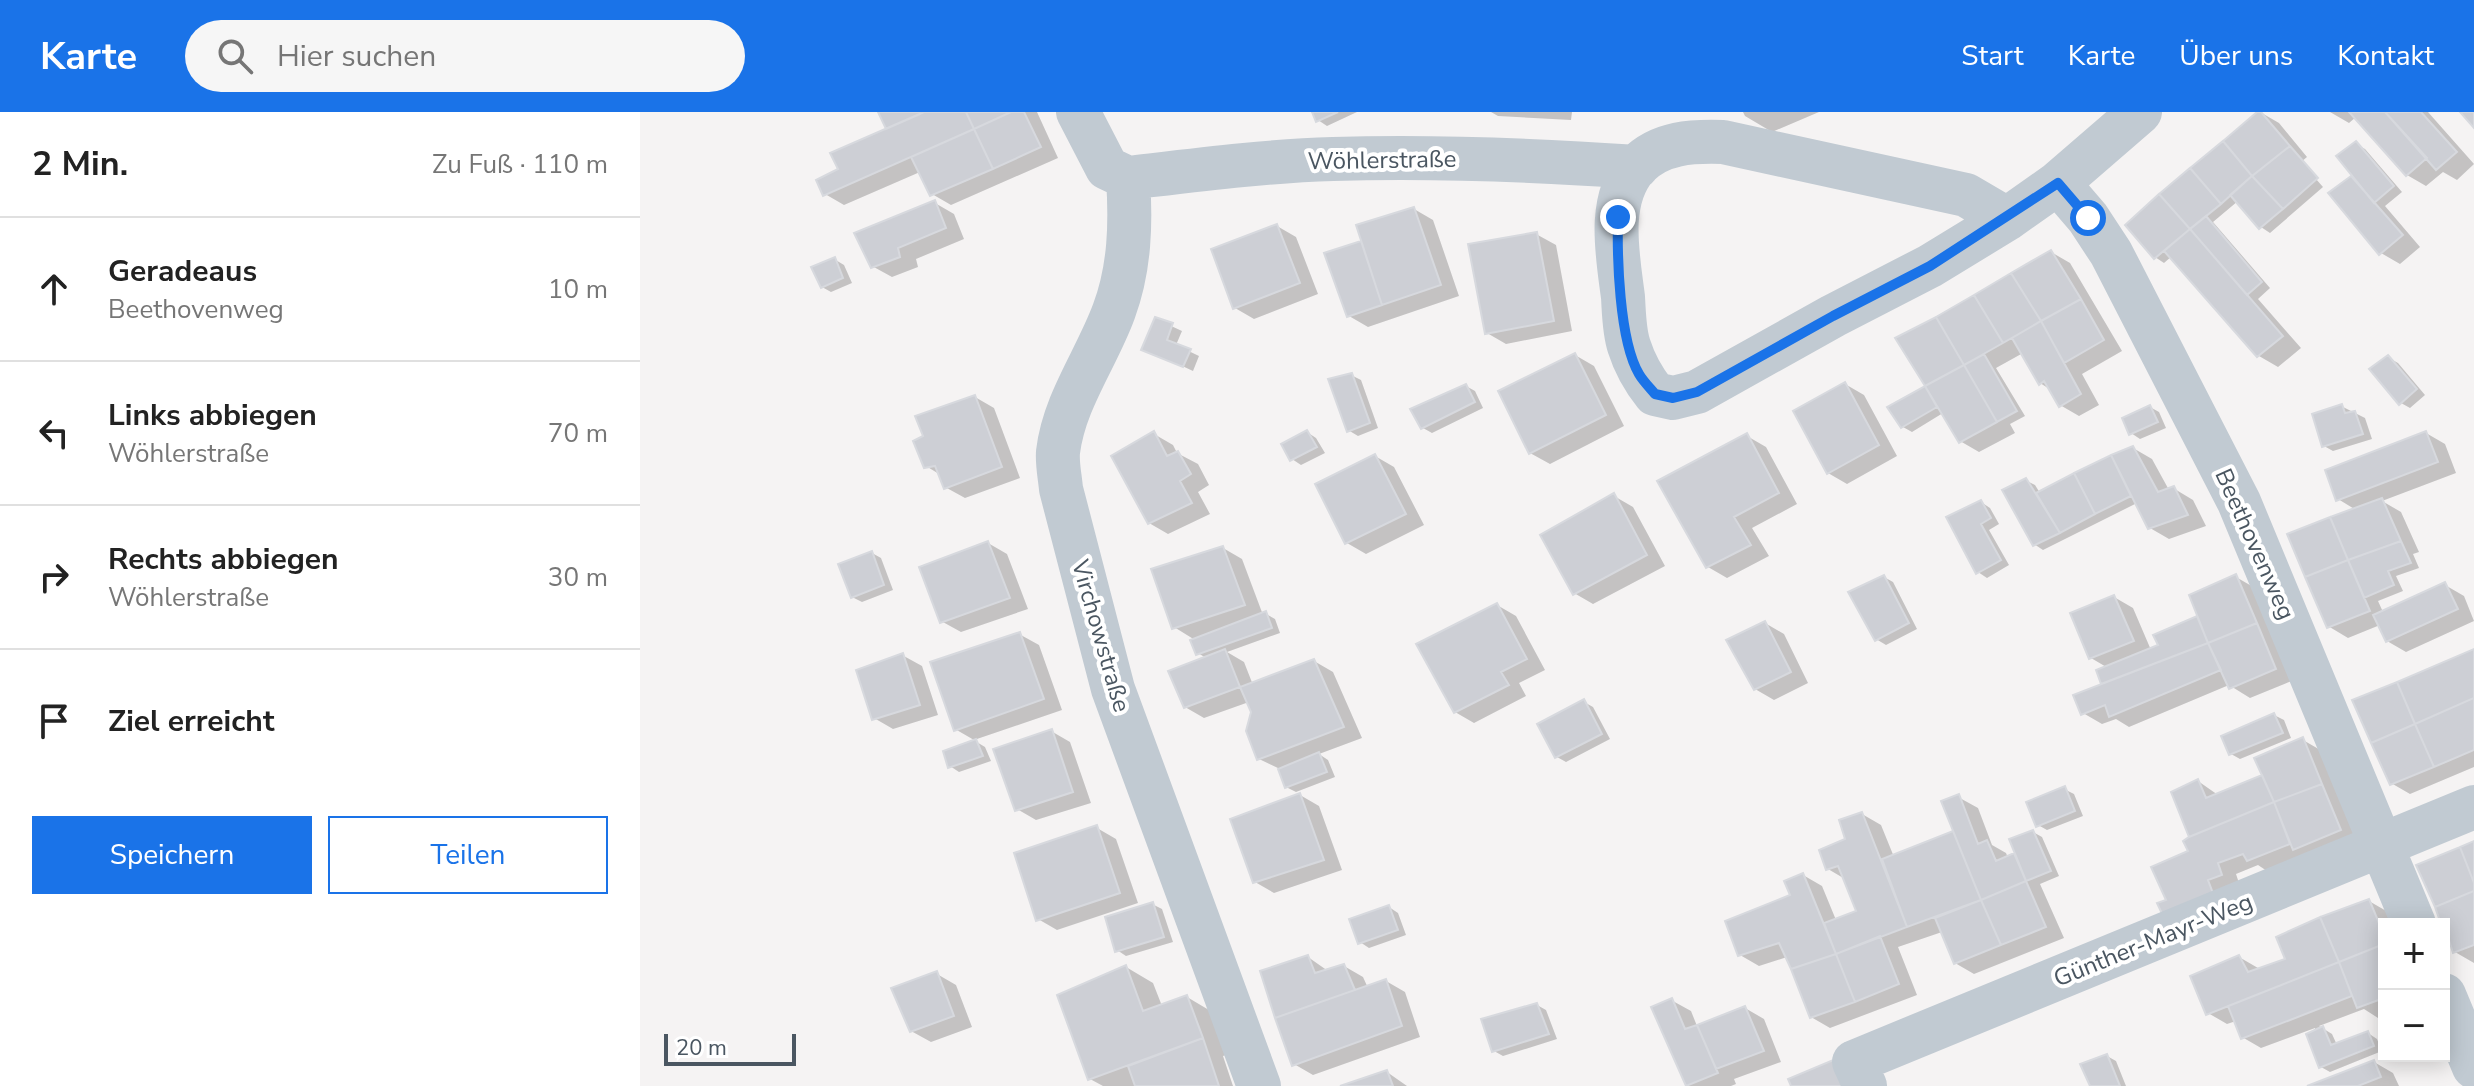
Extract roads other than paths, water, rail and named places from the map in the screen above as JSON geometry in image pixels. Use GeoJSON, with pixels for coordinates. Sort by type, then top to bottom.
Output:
{"type":"FeatureCollection","features":[{"type":"Feature","properties":{"kind":"street"},"geometry":{"type":"LineString","coordinates":[[1078,112],[1107,168],[1128,178]]}},
{"type":"Feature","properties":{"kind":"street"},"geometry":{"type":"LineString","coordinates":[[2007,219],[1966,195],[1723,142],[1689,141],[1661,150],[1637,167],[1623,190],[1618,217],[1617,243],[1627,342],[1638,373],[1655,394],[1673,398],[1697,392],[1930,266],[2007,219],[2058,183],[2140,112]]}},
{"type":"Feature","properties":{"kind":"street","name":"Wöhlerstraße"},"geometry":{"type":"LineString","coordinates":[[1128,178],[1233,166],[1412,157],[1637,167]]}},
{"type":"Feature","properties":{"kind":"street","name":"Virchowstraße"},"geometry":{"type":"LineString","coordinates":[[1128,178],[1131,221],[1126,265],[1115,308],[1064,422],[1058,455],[1061,489],[1113,689],[1259,1086]]}},
{"type":"Feature","properties":{"kind":"street","name":"Beethovenweg"},"geometry":{"type":"LineString","coordinates":[[2058,183],[2088,218],[2111,253],[2220,463],[2245,516],[2412,918]]}},
{"type":"Feature","properties":{"kind":"street","name":"Günther-Mayr-Weg"},"geometry":{"type":"LineString","coordinates":[[1865,1086],[1854,1062],[2474,807]]}},
{"type":"Feature","properties":{"kind":"street"},"geometry":{"type":"LineString","coordinates":[[2450,1009],[2474,1067]]}}]}
